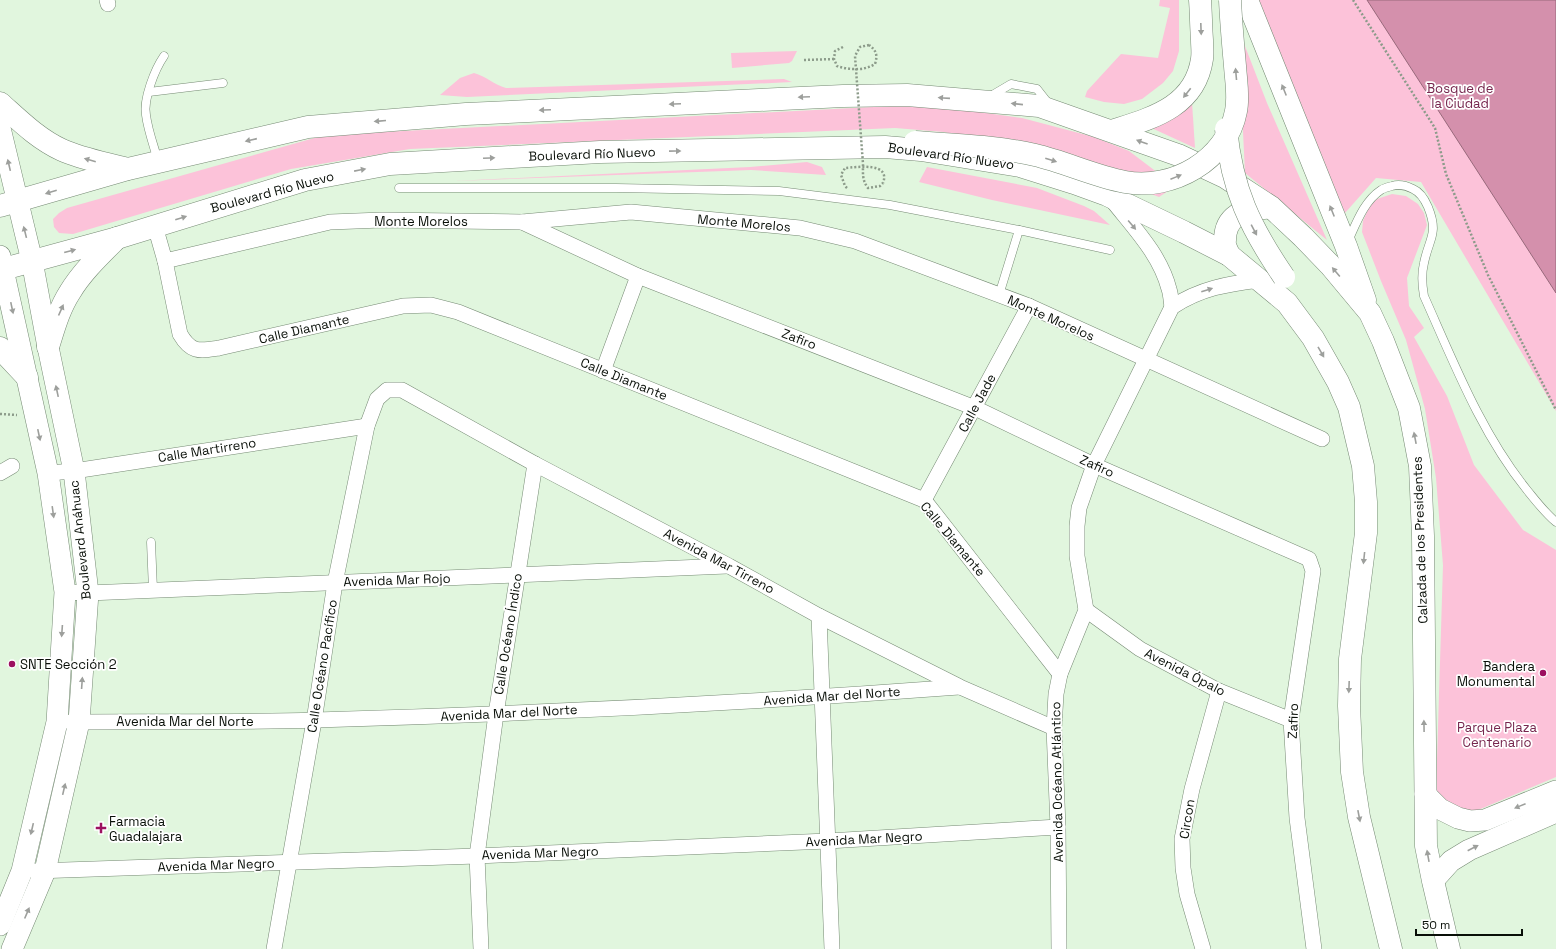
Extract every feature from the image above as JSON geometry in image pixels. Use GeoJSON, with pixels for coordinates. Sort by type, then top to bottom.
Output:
{"type":"FeatureCollection","features":[{"type":"Feature","properties":{"kind":"highway"},"geometry":{"type":"LineString","coordinates":[[9,204],[128,169],[308,127],[466,114],[843,96],[907,95],[1039,106],[1112,131],[1150,119],[1169,110],[1184,97],[1196,79],[1203,58],[1200,0]]}},
{"type":"Feature","properties":{"kind":"highway"},"geometry":{"type":"LineString","coordinates":[[1215,0],[1228,149],[1237,188],[1248,217],[1264,248],[1336,346],[1358,390],[1368,426],[1377,483],[1377,508],[1375,517],[1366,533]]}},
{"type":"Feature","properties":{"kind":"highway"},"geometry":{"type":"LineString","coordinates":[[885,147],[915,142],[1002,149],[1035,155],[1125,182],[1148,183],[1170,180],[1192,171],[1208,159],[1222,143],[1231,128],[1236,111],[1237,94],[1230,0]]}},
{"type":"Feature","properties":{"kind":"highway"},"geometry":{"type":"LineString","coordinates":[[1247,0],[1346,246],[1370,313]]}},
{"type":"Feature","properties":{"kind":"highway"},"geometry":{"type":"LineString","coordinates":[[0,103],[40,137],[62,150],[89,160],[128,169]]}},
{"type":"Feature","properties":{"kind":"highway","name":"Calzada de los Presidentes"},"geometry":{"type":"LineString","coordinates":[[1112,131],[1178,155],[1225,177],[1271,208],[1303,237],[1330,265],[1370,313],[1383,341],[1409,408],[1420,466],[1423,542],[1426,846],[1449,949]]}},
{"type":"Feature","properties":{"kind":"highway","name":"Boulevard Río Nuevo"},"geometry":{"type":"LineString","coordinates":[[1,265],[32,261],[117,238],[305,180],[390,164],[600,152],[885,147],[921,150],[1020,166],[1107,195],[1229,255]]}},
{"type":"Feature","properties":{"kind":"highway"},"geometry":{"type":"LineString","coordinates":[[1271,208],[1250,208],[1238,214],[1227,225],[1224,241],[1229,255],[1287,303],[1313,338],[1338,382],[1349,407],[1363,466],[1366,502],[1366,533],[1350,659],[1349,706],[1352,772],[1359,817],[1391,949]]}},
{"type":"Feature","properties":{"kind":"highway"},"geometry":{"type":"LineString","coordinates":[[48,347],[56,321],[69,292],[92,263],[117,238]]}},
{"type":"Feature","properties":{"kind":"highway"},"geometry":{"type":"LineString","coordinates":[[0,348],[27,377]]}},
{"type":"Feature","properties":{"kind":"main road","name":"Boulevard Anáhuac"},"geometry":{"type":"LineString","coordinates":[[0,128],[9,204],[32,261],[74,471],[88,593],[79,722],[45,871],[12,949]]}},
{"type":"Feature","properties":{"kind":"main road","name":"Boulevard Anáhuac"},"geometry":{"type":"LineString","coordinates":[[0,925],[22,871],[57,722],[65,592],[48,473],[1,265]]}},
{"type":"Feature","properties":{"kind":"main road"},"geometry":{"type":"LineString","coordinates":[[1425,794],[1440,809],[1458,818],[1470,821],[1485,820],[1556,791]]}},
{"type":"Feature","properties":{"kind":"main road"},"geometry":{"type":"LineString","coordinates":[[1433,881],[1451,861],[1469,850],[1556,812]]}},
{"type":"Feature","properties":{"kind":"street"},"geometry":{"type":"LineString","coordinates":[[1107,195],[1145,240],[1163,271],[1169,289],[1172,307]]}},
{"type":"Feature","properties":{"kind":"street","name":"Monte Morelos"},"geometry":{"type":"LineString","coordinates":[[165,261],[330,222],[382,220],[522,222],[631,212],[800,228],[855,241],[1029,306],[1145,360],[1322,439]]}},
{"type":"Feature","properties":{"kind":"street","name":"Zafiro"},"geometry":{"type":"LineString","coordinates":[[522,222],[638,276],[975,408],[1094,465],[1309,559],[1313,570],[1291,720],[1297,818],[1314,949]]}},
{"type":"Feature","properties":{"kind":"street"},"geometry":{"type":"LineString","coordinates":[[155,226],[165,261]]}},
{"type":"Feature","properties":{"kind":"street","name":"Calle Diamante"},"geometry":{"type":"LineString","coordinates":[[165,261],[180,334],[186,344],[194,349],[204,350],[219,348],[403,306],[430,306],[458,312],[924,500],[1060,674]]}},
{"type":"Feature","properties":{"kind":"street"},"geometry":{"type":"LineString","coordinates":[[603,371],[638,276]]}},
{"type":"Feature","properties":{"kind":"street"},"geometry":{"type":"LineString","coordinates":[[1086,610],[1077,556],[1077,526],[1079,508],[1094,465],[1172,307],[1182,300],[1223,285],[1260,280]]}},
{"type":"Feature","properties":{"kind":"street","name":"Calle Jade"},"geometry":{"type":"LineString","coordinates":[[924,500],[1029,306]]}},
{"type":"Feature","properties":{"kind":"street","name":"Calle Océano Pacífico"},"geometry":{"type":"LineString","coordinates":[[274,949],[314,720],[335,583],[367,426],[377,399],[387,390]]}},
{"type":"Feature","properties":{"kind":"street","name":"Avenida Mar Tirreno"},"geometry":{"type":"LineString","coordinates":[[387,390],[402,390],[535,464],[729,566],[819,616],[960,687],[1054,728]]}},
{"type":"Feature","properties":{"kind":"street","name":"Calle Martirreno"},"geometry":{"type":"LineString","coordinates":[[48,473],[74,471],[367,426]]}},
{"type":"Feature","properties":{"kind":"street","name":"Calle Océano Índico"},"geometry":{"type":"LineString","coordinates":[[481,949],[477,856],[496,714],[535,464]]}},
{"type":"Feature","properties":{"kind":"street","name":"Avenida Mar Rojo"},"geometry":{"type":"LineString","coordinates":[[65,592],[88,593],[729,566]]}},
{"type":"Feature","properties":{"kind":"street","name":"Avenida Océano Atlántico"},"geometry":{"type":"LineString","coordinates":[[1060,949],[1058,826],[1054,728],[1056,694],[1060,674],[1086,610]]}},
{"type":"Feature","properties":{"kind":"street","name":"Avenida Ópalo"},"geometry":{"type":"LineString","coordinates":[[1086,610],[1140,649],[1219,691],[1291,720]]}},
{"type":"Feature","properties":{"kind":"street"},"geometry":{"type":"LineString","coordinates":[[819,616],[832,949]]}},
{"type":"Feature","properties":{"kind":"street","name":"Avenida Mar del Norte"},"geometry":{"type":"LineString","coordinates":[[57,722],[314,720],[496,714],[822,698],[960,687]]}},
{"type":"Feature","properties":{"kind":"street","name":"Circon"},"geometry":{"type":"LineString","coordinates":[[1203,949],[1187,894],[1182,868],[1182,839],[1192,789],[1219,691]]}},
{"type":"Feature","properties":{"kind":"street","name":"Avenida Mar Negro"},"geometry":{"type":"LineString","coordinates":[[22,871],[477,856],[828,841],[1058,826]]}},
{"type":"Feature","properties":{"kind":"lane"},"geometry":{"type":"LineString","coordinates":[[158,162],[145,114],[148,92],[158,66],[164,56]]}},
{"type":"Feature","properties":{"kind":"lane"},"geometry":{"type":"LineString","coordinates":[[148,92],[223,83]]}},
{"type":"Feature","properties":{"kind":"lane"},"geometry":{"type":"LineString","coordinates":[[1346,246],[1359,218],[1371,198],[1381,190],[1395,185],[1406,186],[1418,191],[1426,202],[1434,220],[1434,230],[1424,263],[1421,284],[1424,296],[1456,371],[1510,469],[1538,504],[1556,522]]}},
{"type":"Feature","properties":{"kind":"lane"},"geometry":{"type":"LineString","coordinates":[[399,188],[616,188],[779,191],[890,205],[1019,230],[1110,250]]}},
{"type":"Feature","properties":{"kind":"lane"},"geometry":{"type":"LineString","coordinates":[[998,295],[1019,230]]}},
{"type":"Feature","properties":{"kind":"lane"},"geometry":{"type":"LineString","coordinates":[[152,542],[154,590]]}},
{"type":"Feature","properties":{"kind":"path"},"geometry":{"type":"LineString","coordinates":[[1353,0],[1435,128],[1446,174],[1488,275],[1556,410]]}},
{"type":"Feature","properties":{"kind":"path"},"geometry":{"type":"LineString","coordinates":[[843,47],[835,51],[834,59],[837,66],[847,69],[869,67],[875,64],[877,53],[869,44],[860,47],[855,56],[863,164],[863,177],[868,188],[880,186],[885,178],[883,172],[878,168],[845,168],[841,175],[845,186],[863,202]]}},
{"type":"Feature","properties":{"kind":"path"},"geometry":{"type":"LineString","coordinates":[[804,60],[834,59]]}},
{"type":"Feature","properties":{"kind":"green space"},"geometry":{"type":"Polygon","coordinates":[[[1160,0],[1179,0],[1179,51],[1173,71],[1163,83],[1142,99],[1124,104],[1104,102],[1085,97],[1087,91],[1121,54],[1158,58],[1170,8],[1159,6],[1160,0]]]}},
{"type":"Feature","properties":{"kind":"green space","name":"Bosque de la Ciudad"},"geometry":{"type":"Polygon","coordinates":[[[1255,0],[1556,0],[1556,411],[1421,182],[1376,178],[1345,213],[1255,0]]]}},
{"type":"Feature","properties":{"kind":"green space"},"geometry":{"type":"Polygon","coordinates":[[[1238,28],[1267,103],[1327,240],[1245,173],[1238,28]]]}},
{"type":"Feature","properties":{"kind":"green space"},"geometry":{"type":"Polygon","coordinates":[[[797,51],[792,61],[789,63],[732,68],[731,53],[797,51]]]}},
{"type":"Feature","properties":{"kind":"green space"},"geometry":{"type":"Polygon","coordinates":[[[474,73],[506,88],[784,79],[792,82],[467,97],[440,95],[460,78],[474,73]]]}},
{"type":"Feature","properties":{"kind":"green space"},"geometry":{"type":"Polygon","coordinates":[[[1191,87],[1195,148],[1145,125],[1191,87]]]}},
{"type":"Feature","properties":{"kind":"green space"},"geometry":{"type":"Polygon","coordinates":[[[911,105],[1022,118],[1094,137],[1129,151],[1166,179],[1168,191],[1159,197],[1050,155],[944,132],[895,128],[410,149],[291,169],[73,234],[59,233],[54,227],[53,219],[67,208],[325,135],[911,105]]]}},
{"type":"Feature","properties":{"kind":"green space"},"geometry":{"type":"Polygon","coordinates":[[[807,162],[822,167],[826,175],[751,170],[454,181],[750,167],[807,162]]]}},
{"type":"Feature","properties":{"kind":"green space"},"geometry":{"type":"Polygon","coordinates":[[[927,167],[1037,188],[1094,211],[1110,225],[992,200],[919,182],[927,167]]]}},
{"type":"Feature","properties":{"kind":"green space","name":"Parque Plaza Centenario"},"geometry":{"type":"Polygon","coordinates":[[[1392,194],[1406,196],[1418,204],[1424,213],[1427,225],[1407,278],[1409,306],[1424,328],[1414,337],[1447,396],[1474,465],[1523,530],[1556,550],[1556,777],[1471,813],[1447,806],[1436,792],[1443,565],[1436,478],[1425,409],[1406,340],[1362,232],[1363,221],[1369,207],[1377,199],[1392,194]]]}},
{"type":"Feature","properties":{"kind":"shaded area"},"geometry":{"type":"Polygon","coordinates":[[[1367,0],[1556,0],[1556,293],[1367,0]]]}},
{"type":"Feature","properties":{"kind":"place","name":"SNTE Sección 2"},"geometry":{"type":"Point","coordinates":[12,664]}},
{"type":"Feature","properties":{"kind":"place","name":"Bandera Monumental"},"geometry":{"type":"Point","coordinates":[1543,673]}},
{"type":"Feature","properties":{"kind":"place","name":"Farmacia Guadalajara"},"geometry":{"type":"Point","coordinates":[101,828]}}]}
